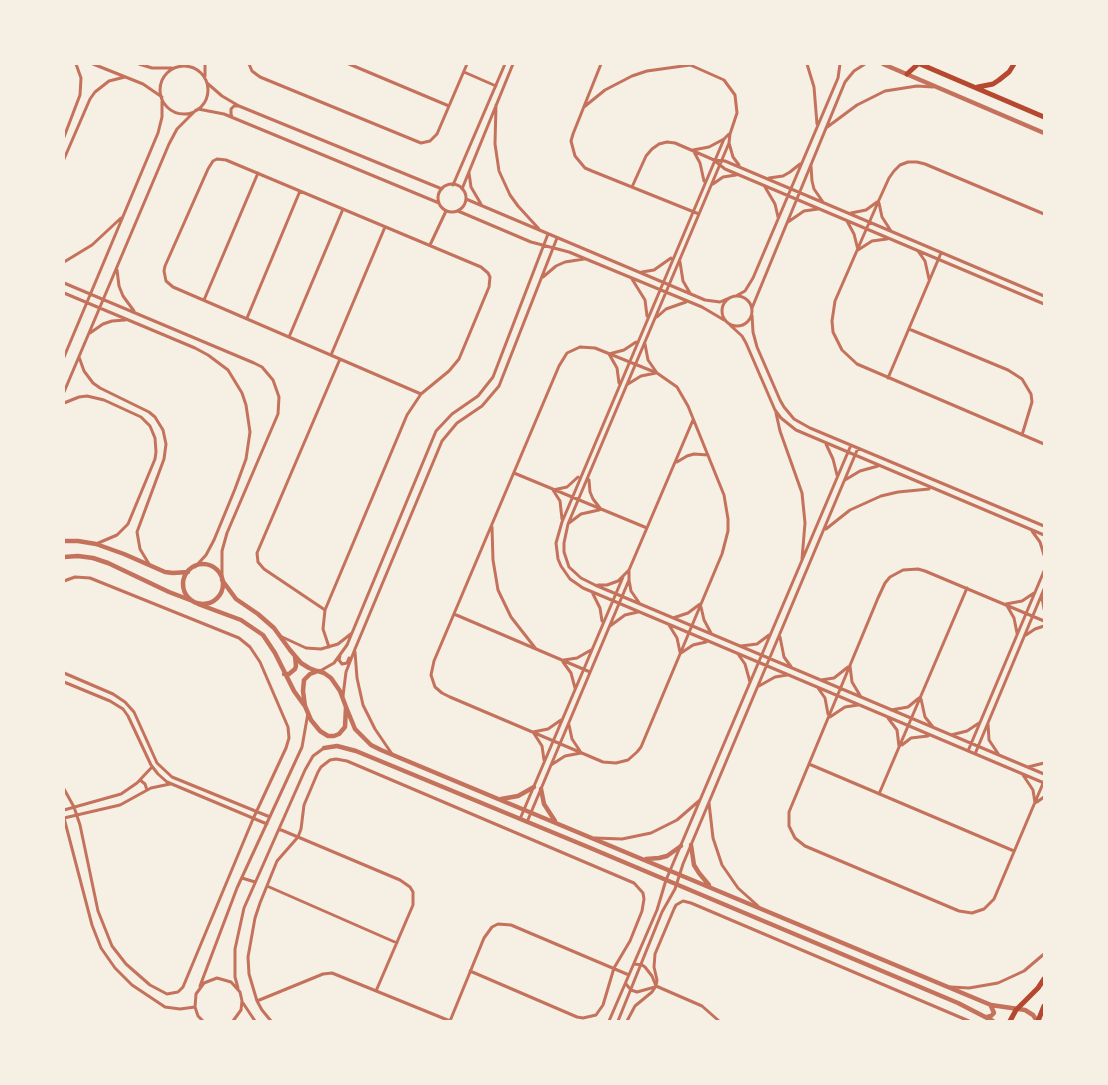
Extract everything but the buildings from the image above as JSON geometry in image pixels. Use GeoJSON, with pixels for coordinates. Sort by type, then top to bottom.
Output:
{"type":"FeatureCollection","features":[{"type":"Feature","properties":{"kind":"main road"},"geometry":{"type":"LineString","coordinates":[[907,74],[919,64],[1044,117]]}},
{"type":"Feature","properties":{"kind":"main road"},"geometry":{"type":"LineString","coordinates":[[978,88],[993,84],[1009,72],[1014,64]]}},
{"type":"Feature","properties":{"kind":"main road"},"geometry":{"type":"LineString","coordinates":[[1010,1021],[1016,1010],[1038,988],[1044,979]]}},
{"type":"Feature","properties":{"kind":"main road"},"geometry":{"type":"LineString","coordinates":[[1037,1021],[1044,1006]]}},
{"type":"Feature","properties":{"kind":"street"},"geometry":{"type":"LineString","coordinates":[[64,137],[80,95],[81,78],[76,64]]}},
{"type":"Feature","properties":{"kind":"street"},"geometry":{"type":"LineString","coordinates":[[94,64],[143,84],[162,98],[168,107],[176,112],[186,114],[197,110],[215,112],[233,118],[439,203],[446,211],[452,212],[458,211],[464,206],[466,199],[462,189],[513,64]]}},
{"type":"Feature","properties":{"kind":"street"},"geometry":{"type":"LineString","coordinates":[[139,64],[160,69],[181,66],[196,69],[222,96],[239,106],[442,189]]}},
{"type":"Feature","properties":{"kind":"street"},"geometry":{"type":"LineString","coordinates":[[64,392],[173,136],[183,122],[197,110],[207,97],[205,64]]}},
{"type":"Feature","properties":{"kind":"street"},"geometry":{"type":"LineString","coordinates":[[249,64],[252,71],[260,77],[421,143],[426,143],[434,138],[467,64]]}},
{"type":"Feature","properties":{"kind":"street"},"geometry":{"type":"LineString","coordinates":[[349,64],[449,106]]}},
{"type":"Feature","properties":{"kind":"street"},"geometry":{"type":"LineString","coordinates":[[601,64],[582,108],[572,141],[575,156],[592,171],[699,214]]}},
{"type":"Feature","properties":{"kind":"street"},"geometry":{"type":"LineString","coordinates":[[582,108],[605,90],[632,76],[689,64],[724,80],[735,95],[737,112],[729,143],[568,524],[564,543],[566,559],[574,573],[595,586],[1044,774]]}},
{"type":"Feature","properties":{"kind":"street"},"geometry":{"type":"LineString","coordinates":[[807,64],[814,86],[817,127]]}},
{"type":"Feature","properties":{"kind":"street"},"geometry":{"type":"LineString","coordinates":[[466,199],[690,294],[715,302],[736,296],[745,291],[751,282],[838,78],[840,64]]}},
{"type":"Feature","properties":{"kind":"street"},"geometry":{"type":"LineString","coordinates":[[865,64],[854,71],[845,82],[752,308],[753,332],[757,347],[780,400],[788,414],[800,424],[1044,525]]}},
{"type":"Feature","properties":{"kind":"street"},"geometry":{"type":"LineString","coordinates":[[883,64],[1044,133]]}},
{"type":"Feature","properties":{"kind":"street"},"geometry":{"type":"LineString","coordinates":[[453,185],[504,65],[511,70]]}},
{"type":"Feature","properties":{"kind":"street"},"geometry":{"type":"LineString","coordinates":[[64,357],[158,133],[162,117],[160,88],[163,79],[169,72],[181,66]]}},
{"type":"Feature","properties":{"kind":"street"},"geometry":{"type":"LineString","coordinates":[[464,72],[496,86]]}},
{"type":"Feature","properties":{"kind":"street"},"geometry":{"type":"LineString","coordinates":[[64,159],[90,99],[101,86],[117,78],[125,77]]}},
{"type":"Feature","properties":{"kind":"street"},"geometry":{"type":"LineString","coordinates":[[838,78],[842,78],[845,82]]}},
{"type":"Feature","properties":{"kind":"street"},"geometry":{"type":"LineString","coordinates":[[826,128],[857,105],[885,91],[917,86],[939,88]]}},
{"type":"Feature","properties":{"kind":"street"},"geometry":{"type":"LineString","coordinates":[[496,105],[495,144],[499,171],[510,195],[541,231]]}},
{"type":"Feature","properties":{"kind":"street"},"geometry":{"type":"LineString","coordinates":[[233,118],[231,109],[234,106],[239,106]]}},
{"type":"Feature","properties":{"kind":"street"},"geometry":{"type":"LineString","coordinates":[[693,150],[709,147],[730,134]]}},
{"type":"Feature","properties":{"kind":"street"},"geometry":{"type":"LineString","coordinates":[[724,139],[619,383],[562,522],[556,543],[556,551],[561,566],[570,579],[612,601],[619,603],[638,612],[817,687],[838,696],[858,705],[908,726],[1044,782],[994,899],[978,912],[965,913],[805,846],[794,838],[789,826],[789,812],[838,696],[850,664],[885,583],[896,573],[903,570],[918,569],[933,573],[1044,621]]}},
{"type":"Feature","properties":{"kind":"street"},"geometry":{"type":"LineString","coordinates":[[632,187],[646,156],[652,149],[659,144],[675,143],[714,160],[719,166],[738,175],[1044,304]]}},
{"type":"Feature","properties":{"kind":"street"},"geometry":{"type":"LineString","coordinates":[[729,143],[733,157],[741,168]]}},
{"type":"Feature","properties":{"kind":"street"},"geometry":{"type":"LineString","coordinates":[[693,150],[703,170],[704,184]]}},
{"type":"Feature","properties":{"kind":"street"},"geometry":{"type":"LineString","coordinates":[[329,647],[323,629],[325,610],[407,415],[422,394],[449,371],[459,359],[491,282],[485,269],[258,173],[222,159],[213,161],[165,266],[164,276],[169,284],[422,394]]}},
{"type":"Feature","properties":{"kind":"street"},"geometry":{"type":"LineString","coordinates":[[714,160],[722,160],[766,178],[1044,296]]}},
{"type":"Feature","properties":{"kind":"street"},"geometry":{"type":"LineString","coordinates":[[766,178],[782,176],[790,172],[802,161]]}},
{"type":"Feature","properties":{"kind":"street"},"geometry":{"type":"LineString","coordinates":[[1044,214],[925,164],[908,162],[900,166],[894,171],[879,200],[835,301],[832,322],[833,332],[842,350],[849,358],[867,369],[1044,444]]}},
{"type":"Feature","properties":{"kind":"street"},"geometry":{"type":"LineString","coordinates":[[811,164],[810,173],[814,189],[823,202]]}},
{"type":"Feature","properties":{"kind":"street"},"geometry":{"type":"LineString","coordinates":[[469,170],[474,195],[485,208]]}},
{"type":"Feature","properties":{"kind":"street"},"geometry":{"type":"LineString","coordinates":[[204,300],[258,173]]}},
{"type":"Feature","properties":{"kind":"street"},"geometry":{"type":"LineString","coordinates":[[710,186],[723,178],[738,175]]}},
{"type":"Feature","properties":{"kind":"street"},"geometry":{"type":"LineString","coordinates":[[439,203],[442,189],[446,186],[453,185],[462,189]]}},
{"type":"Feature","properties":{"kind":"street"},"geometry":{"type":"LineString","coordinates":[[762,185],[772,197],[778,220]]}},
{"type":"Feature","properties":{"kind":"street"},"geometry":{"type":"LineString","coordinates":[[247,318],[300,191]]}},
{"type":"Feature","properties":{"kind":"street"},"geometry":{"type":"LineString","coordinates":[[849,213],[866,210],[879,200]]}},
{"type":"Feature","properties":{"kind":"street"},"geometry":{"type":"LineString","coordinates":[[879,200],[882,218],[892,232]]}},
{"type":"Feature","properties":{"kind":"street"},"geometry":{"type":"LineString","coordinates":[[289,336],[343,209]]}},
{"type":"Feature","properties":{"kind":"street"},"geometry":{"type":"LineString","coordinates":[[786,224],[791,218],[804,211],[819,209]]}},
{"type":"Feature","properties":{"kind":"street"},"geometry":{"type":"LineString","coordinates":[[430,246],[446,211]]}},
{"type":"Feature","properties":{"kind":"street"},"geometry":{"type":"LineString","coordinates":[[458,211],[525,240],[543,246],[554,247],[586,259],[708,310],[724,320],[742,336],[775,410],[778,424],[799,483],[804,503],[805,523],[802,563]]}},
{"type":"Feature","properties":{"kind":"street"},"geometry":{"type":"LineString","coordinates":[[64,262],[92,245],[124,216]]}},
{"type":"Feature","properties":{"kind":"street"},"geometry":{"type":"LineString","coordinates":[[846,220],[854,234],[858,250]]}},
{"type":"Feature","properties":{"kind":"street"},"geometry":{"type":"LineString","coordinates":[[331,355],[385,227]]}},
{"type":"Feature","properties":{"kind":"street"},"geometry":{"type":"LineString","coordinates":[[334,736],[320,732],[308,713],[303,692],[304,680],[310,674],[326,668],[340,656],[352,633],[436,430],[452,414],[478,396],[492,377],[548,234]]}},
{"type":"Feature","properties":{"kind":"street"},"geometry":{"type":"LineString","coordinates":[[557,238],[499,386],[488,400],[449,431],[440,447],[346,672],[343,691],[349,719],[362,738],[371,745],[393,756],[642,858],[946,987],[991,1005],[1029,1012],[1037,1021]]}},
{"type":"Feature","properties":{"kind":"street"},"geometry":{"type":"LineString","coordinates":[[858,250],[872,241],[889,239]]}},
{"type":"Feature","properties":{"kind":"street"},"geometry":{"type":"LineString","coordinates":[[918,250],[925,261],[929,281]]}},
{"type":"Feature","properties":{"kind":"street"},"geometry":{"type":"LineString","coordinates":[[888,378],[941,252]]}},
{"type":"Feature","properties":{"kind":"street"},"geometry":{"type":"LineString","coordinates":[[638,272],[654,270],[674,256]]}},
{"type":"Feature","properties":{"kind":"street"},"geometry":{"type":"LineString","coordinates":[[680,258],[683,281],[690,294]]}},
{"type":"Feature","properties":{"kind":"street"},"geometry":{"type":"LineString","coordinates":[[541,279],[556,266],[565,262],[586,259]]}},
{"type":"Feature","properties":{"kind":"street"},"geometry":{"type":"LineString","coordinates":[[117,267],[121,291],[135,312]]}},
{"type":"Feature","properties":{"kind":"street"},"geometry":{"type":"LineString","coordinates":[[632,278],[645,300],[648,317]]}},
{"type":"Feature","properties":{"kind":"street"},"geometry":{"type":"LineString","coordinates":[[64,283],[254,363],[268,373],[277,388],[278,414],[224,542],[221,560],[222,589],[218,597],[207,604],[198,604]]}},
{"type":"Feature","properties":{"kind":"street"},"geometry":{"type":"LineString","coordinates":[[64,293],[195,348],[218,361],[236,381],[246,406],[250,432],[249,446],[242,473],[210,548],[195,567],[188,572],[173,573],[96,544],[64,540]]}},
{"type":"Feature","properties":{"kind":"street"},"geometry":{"type":"LineString","coordinates":[[736,296],[748,300],[752,308]]}},
{"type":"Feature","properties":{"kind":"street"},"geometry":{"type":"LineString","coordinates":[[724,320],[722,310],[729,298]]}},
{"type":"Feature","properties":{"kind":"street"},"geometry":{"type":"LineString","coordinates":[[654,320],[666,309],[687,301]]}},
{"type":"Feature","properties":{"kind":"street"},"geometry":{"type":"LineString","coordinates":[[730,325],[735,327],[744,325],[752,315]]}},
{"type":"Feature","properties":{"kind":"street"},"geometry":{"type":"LineString","coordinates":[[88,335],[103,324],[112,321],[130,321]]}},
{"type":"Feature","properties":{"kind":"street"},"geometry":{"type":"LineString","coordinates":[[909,328],[1008,370],[1022,379],[1031,394],[1032,402],[1022,435]]}},
{"type":"Feature","properties":{"kind":"street"},"geometry":{"type":"LineString","coordinates":[[609,354],[624,350],[638,341]]}},
{"type":"Feature","properties":{"kind":"street"},"geometry":{"type":"LineString","coordinates":[[644,344],[648,360],[657,373]]}},
{"type":"Feature","properties":{"kind":"street"},"geometry":{"type":"LineString","coordinates":[[580,347],[595,348],[609,354],[657,373],[677,387],[684,399],[724,495],[728,519],[728,531],[722,554],[637,752],[628,760],[616,763],[603,762],[442,693],[432,679],[431,670],[562,359],[580,347]]}},
{"type":"Feature","properties":{"kind":"street"},"geometry":{"type":"LineString","coordinates":[[609,354],[617,368],[619,383]]}},
{"type":"Feature","properties":{"kind":"street"},"geometry":{"type":"LineString","coordinates":[[79,356],[84,371],[94,383],[100,388],[149,412],[155,417],[162,430],[166,444],[164,459],[138,532],[140,549],[151,566]]}},
{"type":"Feature","properties":{"kind":"street"},"geometry":{"type":"LineString","coordinates":[[325,610],[264,569],[258,562],[257,553],[340,359]]}},
{"type":"Feature","properties":{"kind":"street"},"geometry":{"type":"LineString","coordinates":[[627,385],[641,376],[657,373]]}},
{"type":"Feature","properties":{"kind":"street"},"geometry":{"type":"LineString","coordinates":[[64,403],[71,399],[87,396],[104,400],[141,417],[150,426],[155,438],[155,459],[128,524],[117,535],[96,544]]}},
{"type":"Feature","properties":{"kind":"street"},"geometry":{"type":"LineString","coordinates":[[775,410],[796,430],[1044,536]]}},
{"type":"Feature","properties":{"kind":"street"},"geometry":{"type":"LineString","coordinates":[[520,819],[615,594],[623,577],[629,570],[693,420]]}},
{"type":"Feature","properties":{"kind":"street"},"geometry":{"type":"LineString","coordinates":[[825,443],[838,477]]}},
{"type":"Feature","properties":{"kind":"street"},"geometry":{"type":"LineString","coordinates":[[609,1021],[657,910],[666,880],[851,445]]}},
{"type":"Feature","properties":{"kind":"street"},"geometry":{"type":"LineString","coordinates":[[618,1021],[662,912],[677,885],[691,845],[858,448]]}},
{"type":"Feature","properties":{"kind":"street"},"geometry":{"type":"LineString","coordinates":[[674,464],[694,454],[708,455]]}},
{"type":"Feature","properties":{"kind":"street"},"geometry":{"type":"LineString","coordinates":[[845,480],[860,471],[879,466]]}},
{"type":"Feature","properties":{"kind":"street"},"geometry":{"type":"LineString","coordinates":[[513,473],[647,528]]}},
{"type":"Feature","properties":{"kind":"street"},"geometry":{"type":"LineString","coordinates":[[553,490],[567,487],[582,473]]}},
{"type":"Feature","properties":{"kind":"street"},"geometry":{"type":"LineString","coordinates":[[589,476],[590,492],[593,499],[603,510]]}},
{"type":"Feature","properties":{"kind":"street"},"geometry":{"type":"LineString","coordinates":[[824,531],[836,520],[866,502],[898,492],[932,488]]}},
{"type":"Feature","properties":{"kind":"street"},"geometry":{"type":"LineString","coordinates":[[553,490],[560,501],[562,522]]}},
{"type":"Feature","properties":{"kind":"street"},"geometry":{"type":"LineString","coordinates":[[568,524],[581,514],[603,510]]}},
{"type":"Feature","properties":{"kind":"street"},"geometry":{"type":"LineString","coordinates":[[402,514],[411,517]]}},
{"type":"Feature","properties":{"kind":"street"},"geometry":{"type":"LineString","coordinates":[[492,524],[493,560],[498,590],[511,616],[536,649]]}},
{"type":"Feature","properties":{"kind":"street"},"geometry":{"type":"LineString","coordinates":[[1032,530],[1040,542],[1044,554]]}},
{"type":"Feature","properties":{"kind":"street"},"geometry":{"type":"LineString","coordinates":[[64,557],[85,557],[108,563],[169,592],[241,620],[256,629],[270,644],[284,674],[306,706]]}},
{"type":"Feature","properties":{"kind":"street"},"geometry":{"type":"LineString","coordinates":[[195,567],[209,566],[217,570],[236,599],[266,620],[295,656],[309,668],[331,678],[344,699]]}},
{"type":"Feature","properties":{"kind":"street"},"geometry":{"type":"LineString","coordinates":[[629,570],[629,580],[634,596],[641,605]]}},
{"type":"Feature","properties":{"kind":"street"},"geometry":{"type":"LineString","coordinates":[[968,751],[1044,571]]}},
{"type":"Feature","properties":{"kind":"street"},"geometry":{"type":"LineString","coordinates":[[188,572],[183,584],[185,593],[190,600]]}},
{"type":"Feature","properties":{"kind":"street"},"geometry":{"type":"LineString","coordinates":[[64,582],[75,577],[90,578],[232,634],[244,642],[254,651],[260,662],[289,733],[286,748],[183,988],[178,992],[170,995],[164,994],[150,986],[118,956],[107,936],[98,911],[77,815],[64,789]]}},
{"type":"Feature","properties":{"kind":"street"},"geometry":{"type":"LineString","coordinates":[[595,586],[612,583],[623,577]]}},
{"type":"Feature","properties":{"kind":"street"},"geometry":{"type":"LineString","coordinates":[[527,822],[629,580]]}},
{"type":"Feature","properties":{"kind":"street"},"geometry":{"type":"LineString","coordinates":[[879,794],[967,588]]}},
{"type":"Feature","properties":{"kind":"street"},"geometry":{"type":"LineString","coordinates":[[975,754],[1044,589]]}},
{"type":"Feature","properties":{"kind":"street"},"geometry":{"type":"LineString","coordinates":[[1006,604],[1022,601],[1036,591]]}},
{"type":"Feature","properties":{"kind":"street"},"geometry":{"type":"LineString","coordinates":[[592,592],[600,608],[602,625]]}},
{"type":"Feature","properties":{"kind":"street"},"geometry":{"type":"LineString","coordinates":[[1042,594],[1044,609]]}},
{"type":"Feature","properties":{"kind":"street"},"geometry":{"type":"LineString","coordinates":[[672,618],[688,613],[701,604]]}},
{"type":"Feature","properties":{"kind":"street"},"geometry":{"type":"LineString","coordinates":[[701,604],[704,620],[712,635]]}},
{"type":"Feature","properties":{"kind":"street"},"geometry":{"type":"LineString","coordinates":[[1006,604],[1014,618],[1017,635]]}},
{"type":"Feature","properties":{"kind":"street"},"geometry":{"type":"LineString","coordinates":[[608,628],[619,619],[638,612]]}},
{"type":"Feature","properties":{"kind":"street"},"geometry":{"type":"LineString","coordinates":[[454,614],[590,672]]}},
{"type":"Feature","properties":{"kind":"street"},"geometry":{"type":"LineString","coordinates":[[669,625],[677,638],[680,654]]}},
{"type":"Feature","properties":{"kind":"street"},"geometry":{"type":"LineString","coordinates":[[1024,637],[1035,629],[1044,626]]}},
{"type":"Feature","properties":{"kind":"street"},"geometry":{"type":"LineString","coordinates":[[280,636],[306,648],[314,649],[338,644],[352,633]]}},
{"type":"Feature","properties":{"kind":"street"},"geometry":{"type":"LineString","coordinates":[[740,646],[758,644],[772,633]]}},
{"type":"Feature","properties":{"kind":"street"},"geometry":{"type":"LineString","coordinates":[[779,636],[784,657],[792,668]]}},
{"type":"Feature","properties":{"kind":"street"},"geometry":{"type":"LineString","coordinates":[[680,654],[693,645],[709,642]]}},
{"type":"Feature","properties":{"kind":"street"},"geometry":{"type":"LineString","coordinates":[[340,656],[340,662],[345,664],[355,649]]}},
{"type":"Feature","properties":{"kind":"street"},"geometry":{"type":"LineString","coordinates":[[355,649],[357,678],[363,705],[375,729],[393,756]]}},
{"type":"Feature","properties":{"kind":"street"},"geometry":{"type":"LineString","coordinates":[[561,660],[577,658],[591,650]]}},
{"type":"Feature","properties":{"kind":"street"},"geometry":{"type":"LineString","coordinates":[[737,654],[745,664],[750,684]]}},
{"type":"Feature","properties":{"kind":"street"},"geometry":{"type":"LineString","coordinates":[[284,674],[295,670],[295,656]]}},
{"type":"Feature","properties":{"kind":"street"},"geometry":{"type":"LineString","coordinates":[[561,660],[571,673],[575,688]]}},
{"type":"Feature","properties":{"kind":"street"},"geometry":{"type":"LineString","coordinates":[[820,680],[834,678],[846,670],[850,664]]}},
{"type":"Feature","properties":{"kind":"street"},"geometry":{"type":"LineString","coordinates":[[850,664],[852,682],[861,698]]}},
{"type":"Feature","properties":{"kind":"street"},"geometry":{"type":"LineString","coordinates":[[64,674],[113,694],[125,702],[134,712],[158,763],[168,774],[177,780],[270,817]]}},
{"type":"Feature","properties":{"kind":"street"},"geometry":{"type":"LineString","coordinates":[[758,686],[775,676],[788,675]]}},
{"type":"Feature","properties":{"kind":"street"},"geometry":{"type":"LineString","coordinates":[[64,682],[119,706],[128,716],[152,767],[170,784],[266,824]]}},
{"type":"Feature","properties":{"kind":"street"},"geometry":{"type":"LineString","coordinates":[[817,687],[826,698],[828,719]]}},
{"type":"Feature","properties":{"kind":"street"},"geometry":{"type":"LineString","coordinates":[[110,701],[113,694]]}},
{"type":"Feature","properties":{"kind":"street"},"geometry":{"type":"LineString","coordinates":[[891,710],[908,707],[921,696]]}},
{"type":"Feature","properties":{"kind":"street"},"geometry":{"type":"LineString","coordinates":[[921,696],[926,717],[936,729]]}},
{"type":"Feature","properties":{"kind":"street"},"geometry":{"type":"LineString","coordinates":[[828,719],[845,707],[858,705]]}},
{"type":"Feature","properties":{"kind":"street"},"geometry":{"type":"LineString","coordinates":[[255,1021],[242,1001],[234,964],[237,935],[244,908],[308,763],[313,756],[345,727],[346,707]]}},
{"type":"Feature","properties":{"kind":"street"},"geometry":{"type":"LineString","coordinates":[[203,1021],[198,1016],[195,1008],[196,994],[242,878],[302,747],[308,713]]}},
{"type":"Feature","properties":{"kind":"street"},"geometry":{"type":"LineString","coordinates":[[887,717],[897,730],[900,747]]}},
{"type":"Feature","properties":{"kind":"street"},"geometry":{"type":"LineString","coordinates":[[532,732],[548,728],[562,719]]}},
{"type":"Feature","properties":{"kind":"street"},"geometry":{"type":"LineString","coordinates":[[950,735],[967,731],[981,720]]}},
{"type":"Feature","properties":{"kind":"street"},"geometry":{"type":"LineString","coordinates":[[569,722],[572,739],[582,753]]}},
{"type":"Feature","properties":{"kind":"street"},"geometry":{"type":"LineString","coordinates":[[988,722],[989,740],[999,755]]}},
{"type":"Feature","properties":{"kind":"street"},"geometry":{"type":"LineString","coordinates":[[532,732],[542,746],[544,762]]}},
{"type":"Feature","properties":{"kind":"street"},"geometry":{"type":"LineString","coordinates":[[334,736],[335,740],[342,747]]}},
{"type":"Feature","properties":{"kind":"street"},"geometry":{"type":"LineString","coordinates":[[900,747],[911,738],[932,736]]}},
{"type":"Feature","properties":{"kind":"street"},"geometry":{"type":"LineString","coordinates":[[324,748],[333,746],[356,751],[969,1007],[994,1021]]}},
{"type":"Feature","properties":{"kind":"street"},"geometry":{"type":"LineString","coordinates":[[550,766],[565,756],[582,753]]}},
{"type":"Feature","properties":{"kind":"street"},"geometry":{"type":"LineString","coordinates":[[271,1021],[257,1001],[249,974],[248,957],[255,918],[277,861],[298,837],[304,806],[321,767],[330,760],[336,759],[348,762],[634,883],[643,893],[644,905],[630,941],[614,968],[606,999],[600,1010],[590,1018],[583,1018],[470,971]]}},
{"type":"Feature","properties":{"kind":"street"},"geometry":{"type":"LineString","coordinates":[[1026,767],[1044,763]]}},
{"type":"Feature","properties":{"kind":"street"},"geometry":{"type":"LineString","coordinates":[[809,764],[1014,851]]}},
{"type":"Feature","properties":{"kind":"street"},"geometry":{"type":"LineString","coordinates":[[64,810],[115,797],[127,791],[152,767]]}},
{"type":"Feature","properties":{"kind":"street"},"geometry":{"type":"LineString","coordinates":[[1021,773],[1033,790],[1035,804]]}},
{"type":"Feature","properties":{"kind":"street"},"geometry":{"type":"LineString","coordinates":[[140,780],[146,784],[147,790]]}},
{"type":"Feature","properties":{"kind":"street"},"geometry":{"type":"LineString","coordinates":[[170,784],[147,790],[120,805],[64,818],[92,925],[101,948],[115,968],[132,985],[165,1007],[195,1008]]}},
{"type":"Feature","properties":{"kind":"street"},"geometry":{"type":"LineString","coordinates":[[500,800],[518,796],[534,787]]}},
{"type":"Feature","properties":{"kind":"street"},"geometry":{"type":"LineString","coordinates":[[541,789],[544,804],[558,824]]}},
{"type":"Feature","properties":{"kind":"street"},"geometry":{"type":"LineString","coordinates":[[1035,804],[1044,797]]}},
{"type":"Feature","properties":{"kind":"street"},"geometry":{"type":"LineString","coordinates":[[592,838],[622,840],[651,833],[677,820],[702,798]]}},
{"type":"Feature","properties":{"kind":"street"},"geometry":{"type":"LineString","coordinates":[[709,803],[713,838],[722,865],[738,888],[761,908]]}},
{"type":"Feature","properties":{"kind":"street"},"geometry":{"type":"LineString","coordinates":[[278,829],[400,880],[410,887],[413,892],[413,905],[376,991]]}},
{"type":"Feature","properties":{"kind":"street"},"geometry":{"type":"LineString","coordinates":[[691,845],[698,873],[712,888]]}},
{"type":"Feature","properties":{"kind":"street"},"geometry":{"type":"LineString","coordinates":[[642,858],[659,858],[674,852],[681,846]]}},
{"type":"Feature","properties":{"kind":"street"},"geometry":{"type":"LineString","coordinates":[[242,878],[254,882]]}},
{"type":"Feature","properties":{"kind":"street"},"geometry":{"type":"LineString","coordinates":[[267,886],[396,943]]}},
{"type":"Feature","properties":{"kind":"street"},"geometry":{"type":"LineString","coordinates":[[627,1021],[635,1006],[652,992],[656,986],[658,980],[654,967],[655,954],[676,905],[683,901],[969,1021]]}},
{"type":"Feature","properties":{"kind":"street"},"geometry":{"type":"LineString","coordinates":[[257,1001],[323,974],[332,974],[450,1021],[487,932],[492,927],[505,924],[629,975]]}},
{"type":"Feature","properties":{"kind":"street"},"geometry":{"type":"LineString","coordinates":[[844,955],[848,946]]}},
{"type":"Feature","properties":{"kind":"street"},"geometry":{"type":"LineString","coordinates":[[946,987],[969,988],[998,983],[1024,971],[1044,954]]}},
{"type":"Feature","properties":{"kind":"street"},"geometry":{"type":"LineString","coordinates":[[634,964],[642,965],[648,970],[656,986],[702,1006],[719,1021]]}},
{"type":"Feature","properties":{"kind":"street"},"geometry":{"type":"LineString","coordinates":[[200,986],[208,980],[222,978],[238,988]]}},
{"type":"Feature","properties":{"kind":"street"},"geometry":{"type":"LineString","coordinates":[[626,983],[631,990],[639,992],[656,986]]}},
{"type":"Feature","properties":{"kind":"street"},"geometry":{"type":"LineString","coordinates":[[233,1021],[240,1014],[242,1001]]}},
{"type":"Feature","properties":{"kind":"street"},"geometry":{"type":"LineString","coordinates":[[987,1017],[994,1013],[991,1005]]}}]}
